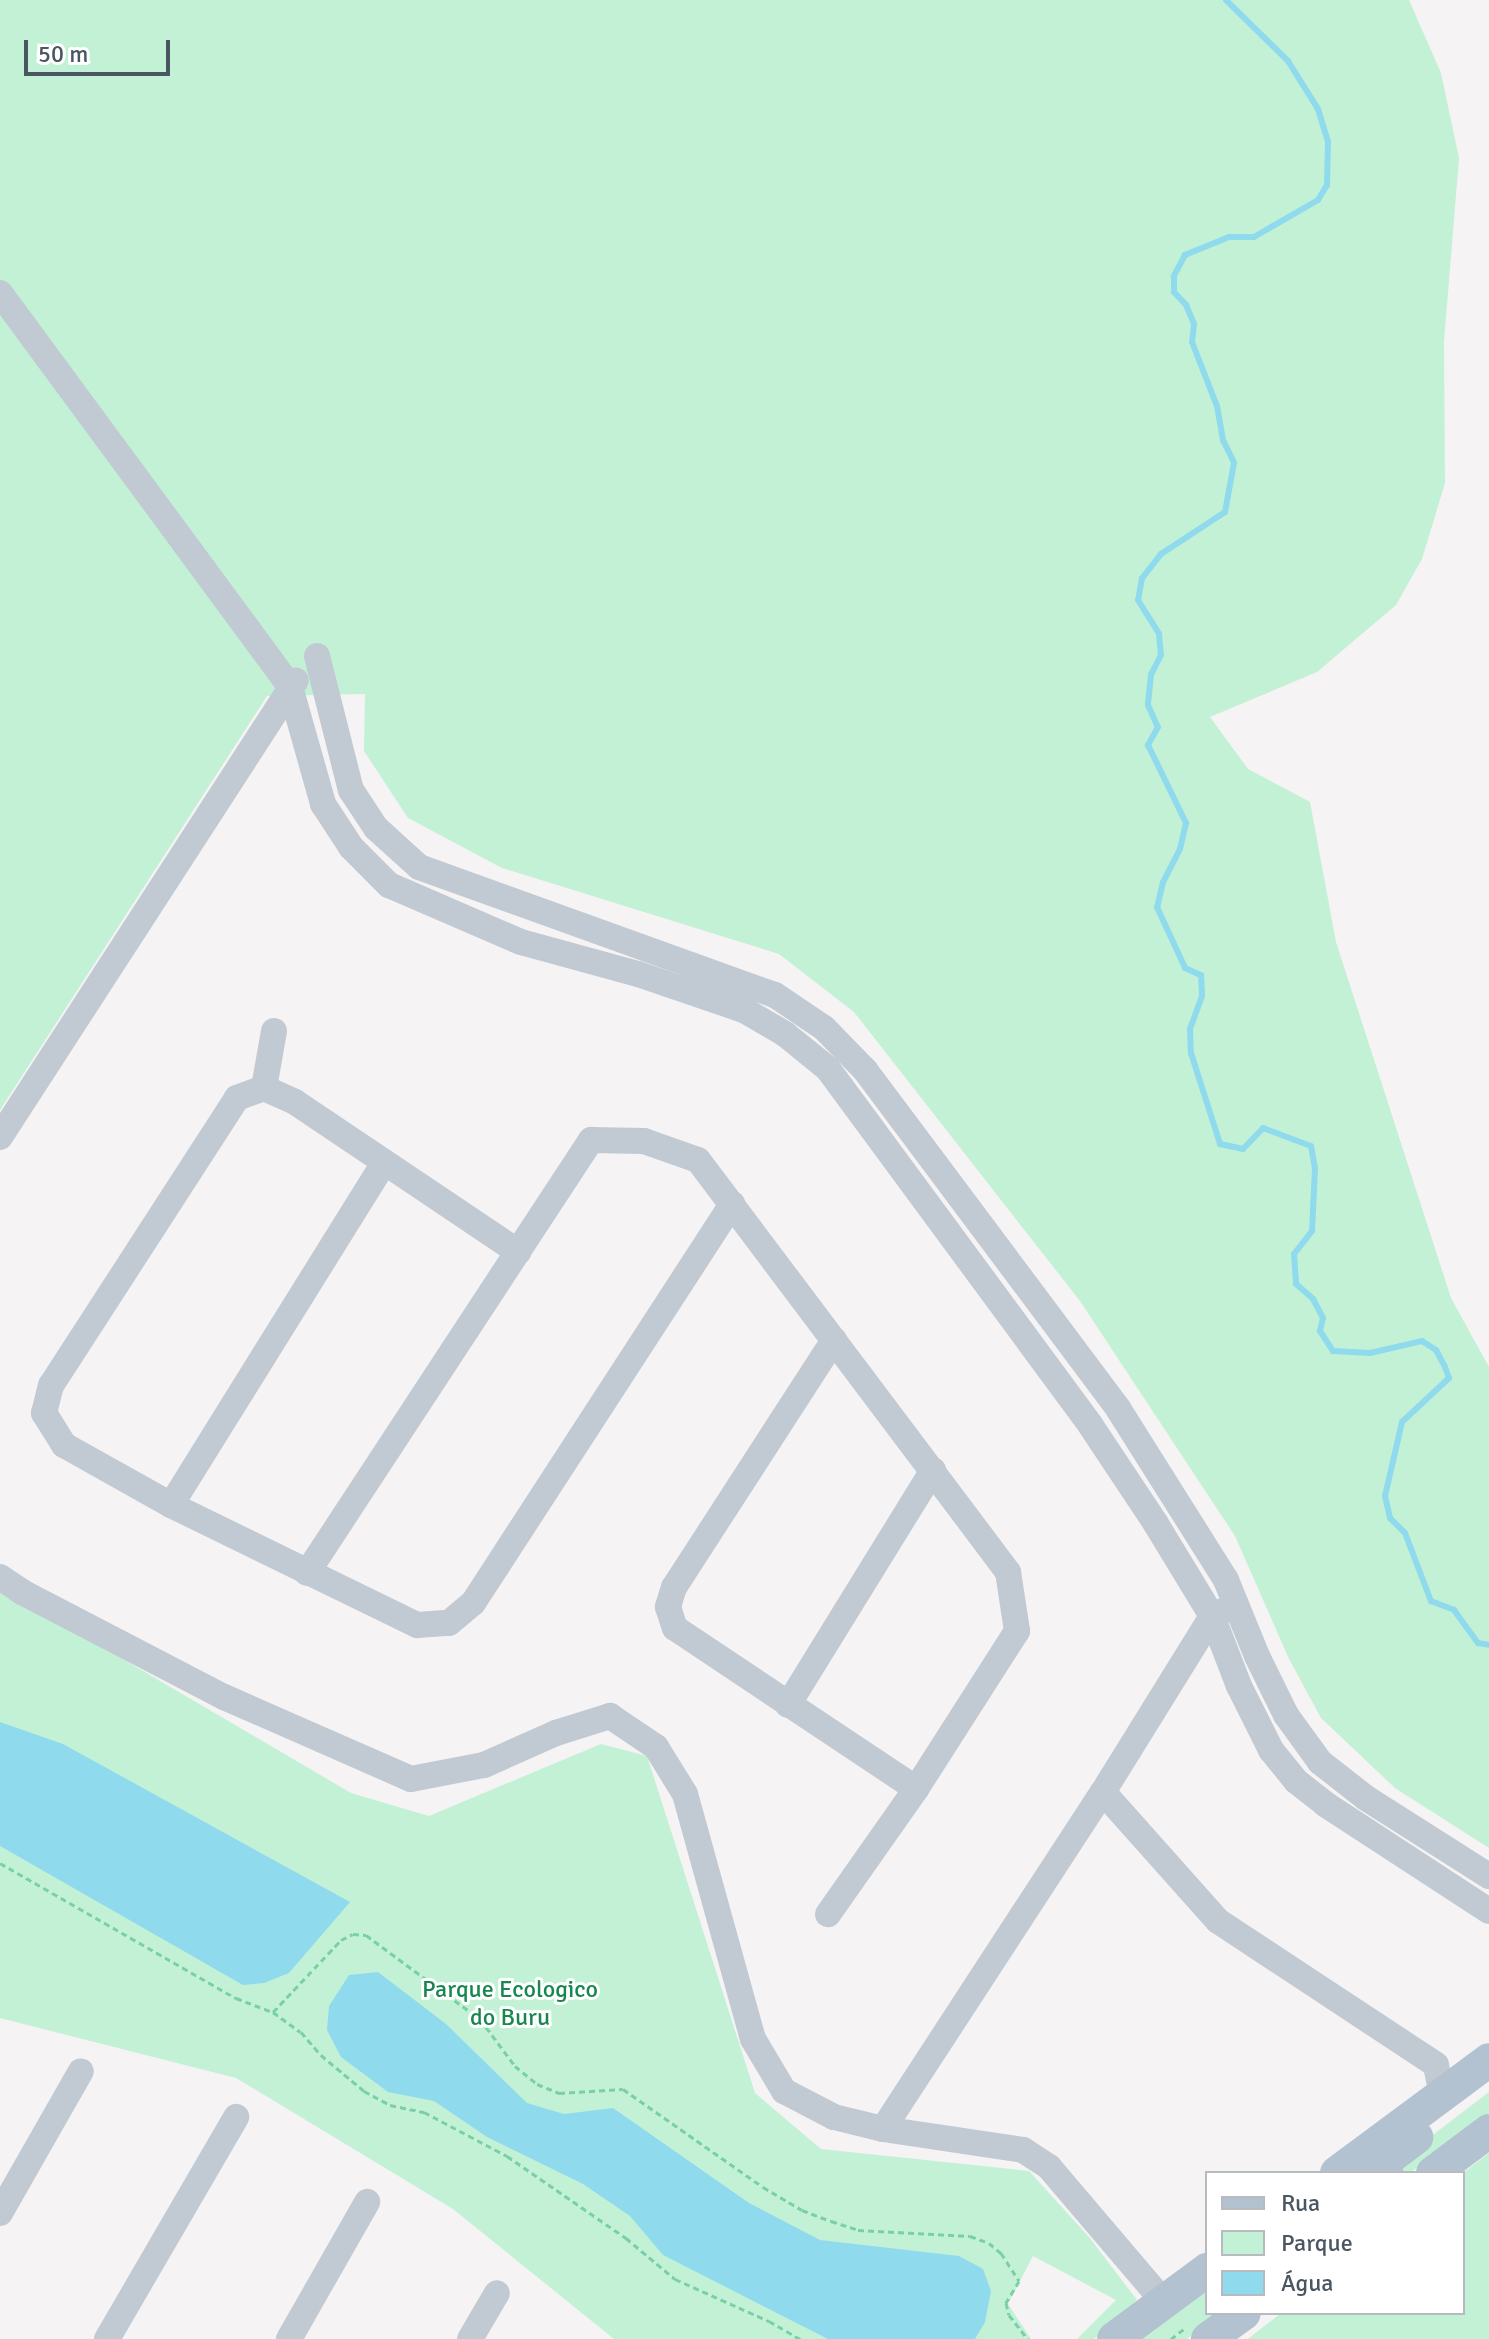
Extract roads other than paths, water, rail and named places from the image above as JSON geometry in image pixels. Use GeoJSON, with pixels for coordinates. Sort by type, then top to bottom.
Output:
{"type":"FeatureCollection","features":[{"type":"Feature","properties":{"kind":"main road"},"geometry":{"type":"LineString","coordinates":[[1340,2171],[1489,2060]]}},
{"type":"Feature","properties":{"kind":"main road"},"geometry":{"type":"LineString","coordinates":[[1386,2171],[1386,2160],[1439,2119],[1442,2096]]}},
{"type":"Feature","properties":{"kind":"main road"},"geometry":{"type":"LineString","coordinates":[[1436,2171],[1489,2131]]}},
{"type":"Feature","properties":{"kind":"main road"},"geometry":{"type":"LineString","coordinates":[[1114,2339],[1205,2271]]}},
{"type":"Feature","properties":{"kind":"main road"},"geometry":{"type":"LineString","coordinates":[[1208,2339],[1241,2315]]}},
{"type":"Feature","properties":{"kind":"street"},"geometry":{"type":"LineString","coordinates":[[0,293],[290,687],[323,804],[351,847],[389,885],[521,942],[638,974],[744,1010],[785,1034],[828,1069],[1224,1611],[1286,1715],[1320,1762],[1366,1798],[1489,1876]]}},
{"type":"Feature","properties":{"kind":"street"},"geometry":{"type":"LineString","coordinates":[[0,1137],[290,687],[317,656],[351,790],[376,828],[419,867],[775,995],[824,1028],[865,1070],[1119,1410],[1226,1580],[1224,1611],[1239,1686],[1271,1750],[1296,1781],[1489,1911]]}},
{"type":"Feature","properties":{"kind":"street"},"geometry":{"type":"LineString","coordinates":[[264,1088],[274,1031]]}},
{"type":"Feature","properties":{"kind":"street"},"geometry":{"type":"LineString","coordinates":[[518,1252],[383,1165],[295,1102],[264,1088],[237,1098],[51,1385],[44,1413],[64,1445],[171,1505],[417,1625],[449,1623],[473,1603],[732,1204]]}},
{"type":"Feature","properties":{"kind":"street"},"geometry":{"type":"LineString","coordinates":[[307,1573],[591,1140],[644,1141],[698,1160],[1008,1572],[1017,1631],[916,1789],[828,1914]]}},
{"type":"Feature","properties":{"kind":"street"},"geometry":{"type":"LineString","coordinates":[[171,1505],[383,1165]]}},
{"type":"Feature","properties":{"kind":"street"},"geometry":{"type":"LineString","coordinates":[[834,1340],[674,1587],[668,1607],[675,1628],[916,1789]]}},
{"type":"Feature","properties":{"kind":"street"},"geometry":{"type":"LineString","coordinates":[[788,1705],[933,1470]]}},
{"type":"Feature","properties":{"kind":"street"},"geometry":{"type":"LineString","coordinates":[[0,1577],[35,1599],[224,1697],[411,1779],[484,1765],[556,1733],[610,1716],[656,1747],[685,1794],[753,2039],[784,2091],[834,2117],[883,2129],[1023,2150],[1049,2167],[1164,2302]]}},
{"type":"Feature","properties":{"kind":"street"},"geometry":{"type":"LineString","coordinates":[[883,2129],[1224,1611]]}},
{"type":"Feature","properties":{"kind":"street"},"geometry":{"type":"LineString","coordinates":[[1103,1792],[1218,1921],[1436,2065],[1442,2096]]}},
{"type":"Feature","properties":{"kind":"street"},"geometry":{"type":"LineString","coordinates":[[0,2213],[81,2071]]}},
{"type":"Feature","properties":{"kind":"street"},"geometry":{"type":"LineString","coordinates":[[107,2339],[236,2117]]}},
{"type":"Feature","properties":{"kind":"street"},"geometry":{"type":"LineString","coordinates":[[289,2339],[367,2202]]}},
{"type":"Feature","properties":{"kind":"street"},"geometry":{"type":"LineString","coordinates":[[470,2339],[497,2293]]}},
{"type":"Feature","properties":{"kind":"water"},"geometry":{"type":"Polygon","coordinates":[[[0,1722],[63,1744],[350,1902],[289,1973],[264,1983],[243,1985],[0,1846],[0,1722]]]}},
{"type":"Feature","properties":{"kind":"water"},"geometry":{"type":"Polygon","coordinates":[[[378,1972],[446,2024],[527,2103],[564,2114],[613,2108],[749,2203],[820,2240],[959,2256],[983,2269],[991,2291],[985,2322],[975,2339],[828,2339],[663,2255],[630,2216],[583,2184],[487,2137],[434,2101],[388,2092],[341,2057],[327,2030],[329,2006],[349,1975],[378,1972]]]}},
{"type":"Feature","properties":{"kind":"waterway"},"geometry":{"type":"LineString","coordinates":[[1226,0],[1288,61],[1318,109],[1328,142],[1327,185],[1318,200],[1254,237],[1229,237],[1185,255],[1174,276],[1174,292],[1186,305],[1194,324],[1192,342],[1217,406],[1223,440],[1234,463],[1225,512],[1161,554],[1142,578],[1138,600],[1159,634],[1161,655],[1151,675],[1148,705],[1158,727],[1148,745],[1186,823],[1180,849],[1163,882],[1157,907],[1185,968],[1201,975],[1202,996],[1190,1029],[1191,1053],[1220,1144],[1243,1149],[1263,1128],[1311,1146],[1315,1168],[1312,1231],[1294,1254],[1296,1284],[1313,1299],[1323,1318],[1320,1331],[1333,1351],[1370,1353],[1422,1341],[1436,1350],[1445,1367],[1449,1378],[1402,1422],[1385,1496],[1390,1518],[1405,1533],[1431,1601],[1454,1610],[1478,1643],[1489,1645]]}},
{"type":"Feature","properties":{"kind":"park label","name":"Parque Ecologico do Buru"},"geometry":{"type":"Point","coordinates":[510,2004]}}]}
